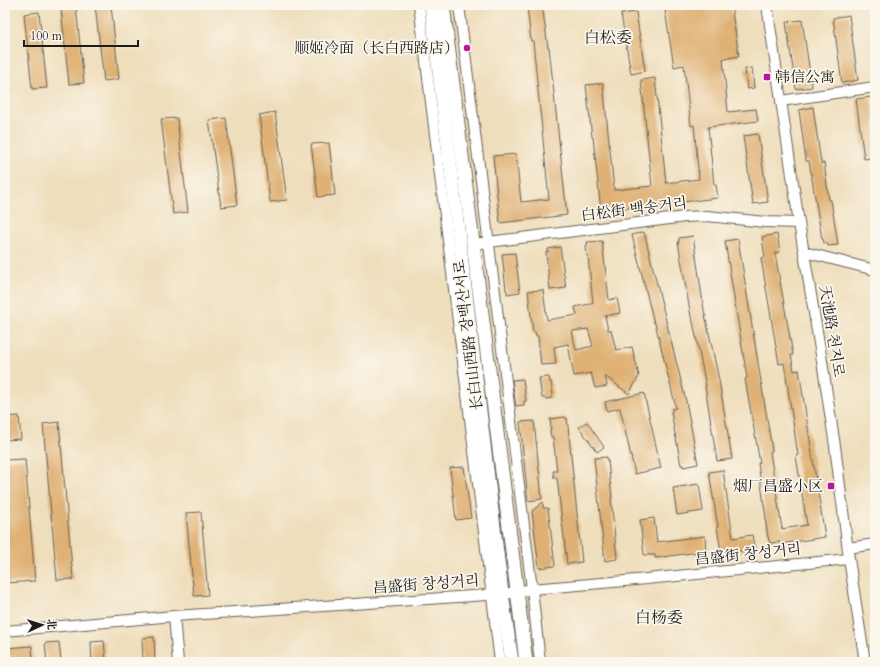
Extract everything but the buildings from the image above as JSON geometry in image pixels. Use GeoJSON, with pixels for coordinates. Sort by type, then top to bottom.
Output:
{"type":"FeatureCollection","features":[{"type":"Feature","properties":{"kind":"main road","name":"长白山西路 장백산서로"},"geometry":{"type":"LineString","coordinates":[[431,5],[497,594],[512,662]]}},
{"type":"Feature","properties":{"kind":"main road","name":"长白山西路 장백산서로"},"geometry":{"type":"LineString","coordinates":[[443,5],[526,662]]}},
{"type":"Feature","properties":{"kind":"street","name":"长白山西路 장백산서로"},"geometry":{"type":"LineString","coordinates":[[419,5],[497,594],[500,662]]}},
{"type":"Feature","properties":{"kind":"street"},"geometry":{"type":"LineString","coordinates":[[460,5],[490,241],[540,662]]}},
{"type":"Feature","properties":{"kind":"street","name":"天池路 천지로"},"geometry":{"type":"LineString","coordinates":[[767,5],[799,223],[824,376],[849,559],[865,662]]}},
{"type":"Feature","properties":{"kind":"street"},"geometry":{"type":"LineString","coordinates":[[781,100],[875,87]]}},
{"type":"Feature","properties":{"kind":"street","name":"白松街 백송거리"},"geometry":{"type":"LineString","coordinates":[[473,244],[685,217],[707,216],[765,222],[799,223]]}},
{"type":"Feature","properties":{"kind":"street"},"geometry":{"type":"LineString","coordinates":[[804,252],[875,270]]}},
{"type":"Feature","properties":{"kind":"street"},"geometry":{"type":"LineString","coordinates":[[848,548],[875,544]]}},
{"type":"Feature","properties":{"kind":"street","name":"昌盛街 창성거리"},"geometry":{"type":"LineString","coordinates":[[5,631],[174,616],[497,594],[532,589],[849,559]]}},
{"type":"Feature","properties":{"kind":"street"},"geometry":{"type":"LineString","coordinates":[[174,616],[178,662]]}},
{"type":"Feature","properties":{"kind":"place","name":"顺姬冷面（长白西路店）"},"geometry":{"type":"Point","coordinates":[467,48]}},
{"type":"Feature","properties":{"kind":"place","name":"韩信公寓"},"geometry":{"type":"Point","coordinates":[767,77]}},
{"type":"Feature","properties":{"kind":"place","name":"烟厂昌盛小区"},"geometry":{"type":"Point","coordinates":[831,486]}},
{"type":"Feature","properties":{"kind":"district","name":"白松委"},"geometry":{"type":"Point","coordinates":[608,37]}},
{"type":"Feature","properties":{"kind":"district","name":"白杨委"},"geometry":{"type":"Point","coordinates":[659,617]}}]}
